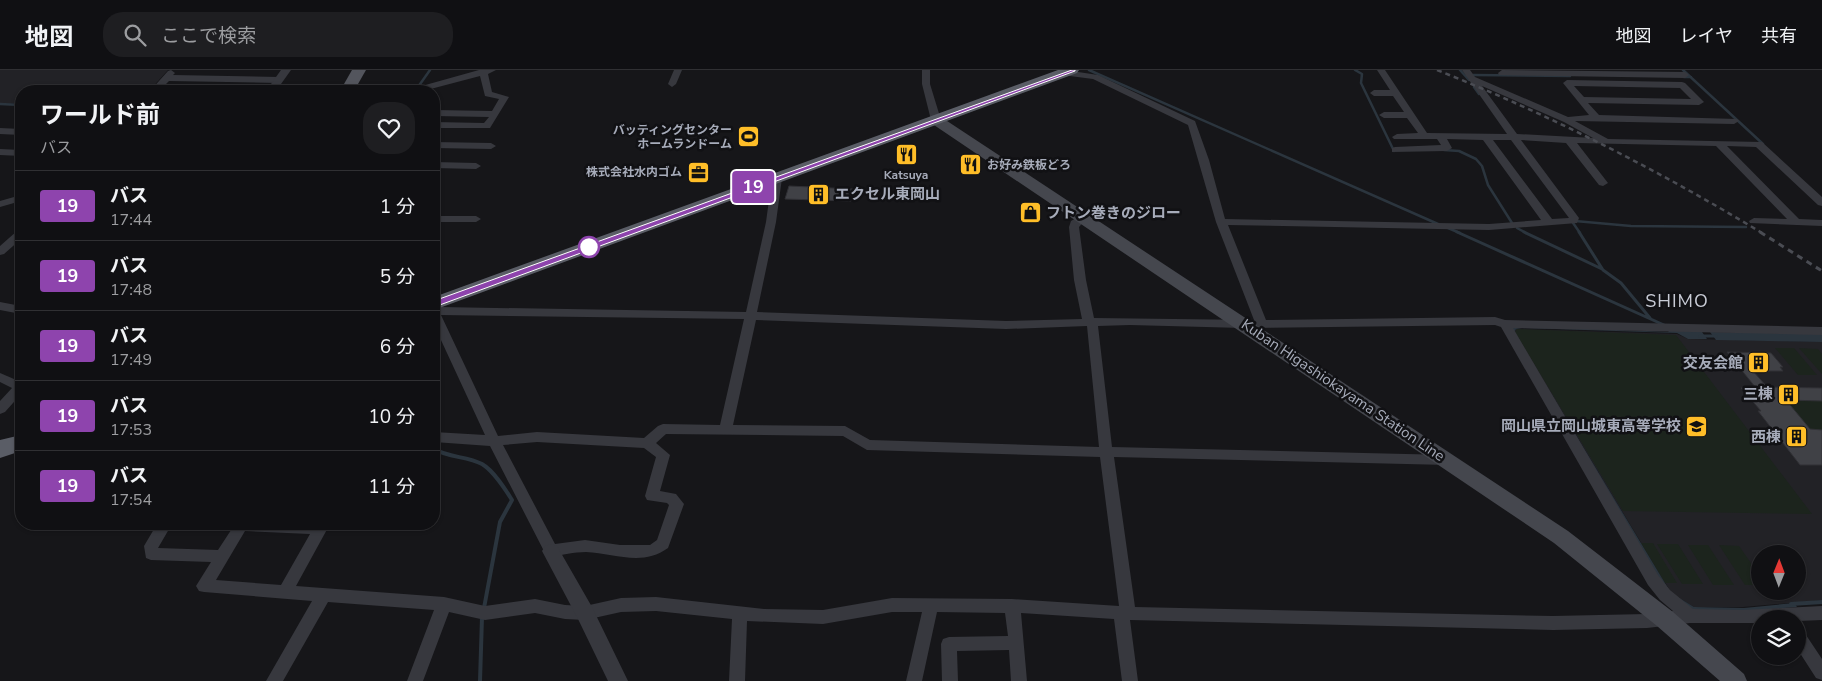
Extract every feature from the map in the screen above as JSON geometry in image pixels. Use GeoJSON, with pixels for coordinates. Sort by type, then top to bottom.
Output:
{"type":"FeatureCollection","features":[{"type":"Feature","properties":{"kind":"highway"},"geometry":{"type":"LineString","coordinates":[[440,305],[1069,71]]}},
{"type":"Feature","properties":{"kind":"highway"},"geometry":{"type":"LineString","coordinates":[[0,450],[15,445]]}},
{"type":"Feature","properties":{"kind":"main road"},"geometry":{"type":"LineString","coordinates":[[350,85],[359,70]]}},
{"type":"Feature","properties":{"kind":"main road","name":"Kuban Higashiokayama Station Line"},"geometry":{"type":"LineString","coordinates":[[936,120],[1083,217],[1252,323],[1561,537],[1665,619],[1736,681]]}},
{"type":"Feature","properties":{"kind":"street"},"geometry":{"type":"LineString","coordinates":[[160,85],[174,70]]}},
{"type":"Feature","properties":{"kind":"street"},"geometry":{"type":"LineString","coordinates":[[275,85],[287,70]]}},
{"type":"Feature","properties":{"kind":"street"},"geometry":{"type":"LineString","coordinates":[[672,84],[678,70]]}},
{"type":"Feature","properties":{"kind":"street"},"geometry":{"type":"LineString","coordinates":[[926,70],[926,84],[936,120]]}},
{"type":"Feature","properties":{"kind":"street"},"geometry":{"type":"LineString","coordinates":[[1381,70],[1424,136]]}},
{"type":"Feature","properties":{"kind":"street"},"geometry":{"type":"LineString","coordinates":[[1220,222],[1489,227],[1572,221],[1466,70]]}},
{"type":"Feature","properties":{"kind":"street"},"geometry":{"type":"LineString","coordinates":[[436,85],[486,71],[488,94],[504,97],[487,126],[440,125]]}},
{"type":"Feature","properties":{"kind":"street"},"geometry":{"type":"LineString","coordinates":[[1069,71],[1095,77],[1192,123],[1220,222],[1252,323]]}},
{"type":"Feature","properties":{"kind":"street"},"geometry":{"type":"LineString","coordinates":[[1502,74],[1526,72],[1659,72],[1685,75]]}},
{"type":"Feature","properties":{"kind":"street"},"geometry":{"type":"LineString","coordinates":[[167,78],[279,80]]}},
{"type":"Feature","properties":{"kind":"street"},"geometry":{"type":"LineString","coordinates":[[1473,79],[1567,120],[1605,142]]}},
{"type":"Feature","properties":{"kind":"street"},"geometry":{"type":"LineString","coordinates":[[1581,100],[1699,102],[1682,85],[1567,83],[1581,100],[1596,118]]}},
{"type":"Feature","properties":{"kind":"street"},"geometry":{"type":"LineString","coordinates":[[1374,93],[1396,93]]}},
{"type":"Feature","properties":{"kind":"street"},"geometry":{"type":"LineString","coordinates":[[440,113],[495,114]]}},
{"type":"Feature","properties":{"kind":"street"},"geometry":{"type":"LineString","coordinates":[[1384,115],[1410,115]]}},
{"type":"Feature","properties":{"kind":"street"},"geometry":{"type":"LineString","coordinates":[[1567,120],[1574,118],[1596,118],[1734,121]]}},
{"type":"Feature","properties":{"kind":"street"},"geometry":{"type":"LineString","coordinates":[[0,131],[15,132]]}},
{"type":"Feature","properties":{"kind":"street"},"geometry":{"type":"LineString","coordinates":[[1394,150],[1447,148],[1441,136]]}},
{"type":"Feature","properties":{"kind":"street"},"geometry":{"type":"LineString","coordinates":[[1397,137],[1512,137],[1605,142],[1759,144],[1822,203]]}},
{"type":"Feature","properties":{"kind":"street"},"geometry":{"type":"LineString","coordinates":[[1486,137],[1549,223]]}},
{"type":"Feature","properties":{"kind":"street"},"geometry":{"type":"LineString","coordinates":[[1569,140],[1603,183]]}},
{"type":"Feature","properties":{"kind":"street"},"geometry":{"type":"LineString","coordinates":[[1719,144],[1796,222]]}},
{"type":"Feature","properties":{"kind":"street"},"geometry":{"type":"LineString","coordinates":[[440,145],[491,146]]}},
{"type":"Feature","properties":{"kind":"street"},"geometry":{"type":"LineString","coordinates":[[0,152],[15,153]]}},
{"type":"Feature","properties":{"kind":"street"},"geometry":{"type":"LineString","coordinates":[[440,165],[476,166]]}},
{"type":"Feature","properties":{"kind":"street"},"geometry":{"type":"LineString","coordinates":[[726,430],[771,222],[778,178]]}},
{"type":"Feature","properties":{"kind":"street"},"geometry":{"type":"LineString","coordinates":[[0,206],[15,200]]}},
{"type":"Feature","properties":{"kind":"street"},"geometry":{"type":"LineString","coordinates":[[0,206],[15,207]]}},
{"type":"Feature","properties":{"kind":"street"},"geometry":{"type":"LineString","coordinates":[[1083,217],[1075,223],[1074,227],[1080,280],[1090,322],[1106,451],[1125,613],[1130,681]]}},
{"type":"Feature","properties":{"kind":"street"},"geometry":{"type":"LineString","coordinates":[[440,219],[476,219]]}},
{"type":"Feature","properties":{"kind":"street"},"geometry":{"type":"LineString","coordinates":[[1754,221],[1822,223]]}},
{"type":"Feature","properties":{"kind":"street"},"geometry":{"type":"LineString","coordinates":[[0,252],[15,238]]}},
{"type":"Feature","properties":{"kind":"street"},"geometry":{"type":"LineString","coordinates":[[0,306],[15,309]]}},
{"type":"Feature","properties":{"kind":"street"},"geometry":{"type":"LineString","coordinates":[[440,307],[568,314],[705,314],[1006,325],[1178,321],[1252,323],[1495,321],[1504,324],[1822,332]]}},
{"type":"Feature","properties":{"kind":"street"},"geometry":{"type":"LineString","coordinates":[[1504,324],[1653,580],[1664,595],[1690,616]]}},
{"type":"Feature","properties":{"kind":"street"},"geometry":{"type":"LineString","coordinates":[[440,326],[494,442],[585,613],[618,681]]}},
{"type":"Feature","properties":{"kind":"street"},"geometry":{"type":"LineString","coordinates":[[0,377],[15,384]]}},
{"type":"Feature","properties":{"kind":"street"},"geometry":{"type":"LineString","coordinates":[[0,409],[15,393]]}},
{"type":"Feature","properties":{"kind":"street"},"geometry":{"type":"LineString","coordinates":[[647,443],[663,429],[845,431],[867,445],[1448,460]]}},
{"type":"Feature","properties":{"kind":"street"},"geometry":{"type":"LineString","coordinates":[[440,438],[494,442],[537,437],[647,443],[663,456],[652,496],[671,498],[677,504],[663,544],[653,551],[620,551],[586,546],[551,551]]}},
{"type":"Feature","properties":{"kind":"street"},"geometry":{"type":"LineString","coordinates":[[161,530],[150,546],[151,554],[222,556]]}},
{"type":"Feature","properties":{"kind":"street"},"geometry":{"type":"LineString","coordinates":[[238,530],[204,586],[444,604],[482,612],[535,606],[565,612],[585,613],[621,605],[656,604],[764,616],[823,617],[892,605],[1012,606],[1125,613],[1553,623],[1665,619],[1690,616],[1751,617]]}},
{"type":"Feature","properties":{"kind":"street"},"geometry":{"type":"LineString","coordinates":[[286,591],[321,530]]}},
{"type":"Feature","properties":{"kind":"street"},"geometry":{"type":"LineString","coordinates":[[274,681],[323,596]]}},
{"type":"Feature","properties":{"kind":"street"},"geometry":{"type":"LineString","coordinates":[[416,681],[444,604]]}},
{"type":"Feature","properties":{"kind":"street"},"geometry":{"type":"LineString","coordinates":[[914,681],[931,606]]}},
{"type":"Feature","properties":{"kind":"street"},"geometry":{"type":"LineString","coordinates":[[1012,606],[1018,643],[1019,681]]}},
{"type":"Feature","properties":{"kind":"street"},"geometry":{"type":"LineString","coordinates":[[1806,615],[1822,613]]}},
{"type":"Feature","properties":{"kind":"street"},"geometry":{"type":"LineString","coordinates":[[737,681],[740,614]]}},
{"type":"Feature","properties":{"kind":"street"},"geometry":{"type":"LineString","coordinates":[[950,681],[949,644],[1018,643]]}},
{"type":"Feature","properties":{"kind":"street"},"geometry":{"type":"LineString","coordinates":[[1806,649],[1822,673]]}},
{"type":"Feature","properties":{"kind":"shaded area"},"geometry":{"type":"Polygon","coordinates":[[[0,70],[168,70],[154,85],[15,85],[15,104],[0,103],[0,70]]]}},
{"type":"Feature","properties":{"kind":"shaded area"},"geometry":{"type":"Polygon","coordinates":[[[1512,326],[1669,332],[1664,327],[1669,327],[1702,332],[1707,339],[1688,339],[1677,333],[1522,328],[1516,329],[1514,332],[1671,593],[1694,607],[1744,608],[1794,603],[1797,607],[1746,611],[1694,610],[1681,604],[1668,593],[1509,328],[1512,326]]]}},
{"type":"Feature","properties":{"kind":"shaded area","name":"岡山県立岡山城東高等学校"},"geometry":{"type":"Polygon","coordinates":[[[1516,329],[1677,334],[1688,339],[1822,342],[1822,600],[1743,607],[1694,607],[1677,597],[1669,589],[1514,332],[1516,329]]]}},
{"type":"Feature","properties":{"kind":"shaded area"},"geometry":{"type":"Polygon","coordinates":[[[1517,329],[1676,335],[1812,514],[1623,511],[1515,332],[1517,329]]]}},
{"type":"Feature","properties":{"kind":"shaded area"},"geometry":{"type":"Polygon","coordinates":[[[1710,332],[1822,334],[1822,342],[1716,340],[1710,332]]]}},
{"type":"Feature","properties":{"kind":"shaded area"},"geometry":{"type":"Polygon","coordinates":[[[1775,348],[1794,348],[1817,375],[1798,375],[1775,348]]]}},
{"type":"Feature","properties":{"kind":"shaded area"},"geometry":{"type":"Polygon","coordinates":[[[1799,348],[1818,349],[1822,354],[1822,374],[1799,348]]]}},
{"type":"Feature","properties":{"kind":"shaded area"},"geometry":{"type":"Polygon","coordinates":[[[1771,400],[1822,401],[1822,430],[1810,429],[1771,400]]]}},
{"type":"Feature","properties":{"kind":"shaded area"},"geometry":{"type":"Polygon","coordinates":[[[1641,543],[1653,543],[1677,583],[1665,583],[1641,543]]]}},
{"type":"Feature","properties":{"kind":"shaded area"},"geometry":{"type":"Polygon","coordinates":[[[1657,544],[1678,544],[1703,584],[1682,584],[1657,544]]]}},
{"type":"Feature","properties":{"kind":"shaded area"},"geometry":{"type":"Polygon","coordinates":[[[1688,545],[1708,545],[1734,585],[1713,585],[1688,545]]]}},
{"type":"Feature","properties":{"kind":"shaded area"},"geometry":{"type":"Polygon","coordinates":[[[1719,545],[1739,546],[1751,563],[1751,585],[1745,585],[1719,545]]]}},
{"type":"Feature","properties":{"kind":"building","name":"エクセル東岡山"},"geometry":{"type":"Polygon","coordinates":[[[789,186],[853,189],[851,201],[785,199],[789,186]]]}},
{"type":"Feature","properties":{"kind":"building"},"geometry":{"type":"Polygon","coordinates":[[[1727,352],[1771,353],[1783,367],[1780,367],[1783,371],[1753,371],[1767,387],[1822,388],[1822,401],[1786,400],[1810,429],[1822,430],[1822,465],[1800,465],[1758,411],[1761,411],[1741,388],[1756,388],[1727,352]]]}},
{"type":"Feature","properties":{"kind":"waterway"},"geometry":{"type":"LineString","coordinates":[[419,85],[430,70]]}},
{"type":"Feature","properties":{"kind":"waterway"},"geometry":{"type":"LineString","coordinates":[[1089,70],[1438,224]]}},
{"type":"Feature","properties":{"kind":"waterway"},"geometry":{"type":"LineString","coordinates":[[1355,70],[1362,74],[1361,83],[1394,151]]}},
{"type":"Feature","properties":{"kind":"waterway"},"geometry":{"type":"LineString","coordinates":[[1460,70],[1469,80]]}},
{"type":"Feature","properties":{"kind":"waterway"},"geometry":{"type":"LineString","coordinates":[[1683,70],[1691,77]]}},
{"type":"Feature","properties":{"kind":"waterway"},"geometry":{"type":"LineString","coordinates":[[1473,75],[1570,76]]}},
{"type":"Feature","properties":{"kind":"waterway"},"geometry":{"type":"LineString","coordinates":[[1684,77],[1691,77]]}},
{"type":"Feature","properties":{"kind":"waterway"},"geometry":{"type":"LineString","coordinates":[[1691,77],[1763,144]]}},
{"type":"Feature","properties":{"kind":"waterway"},"geometry":{"type":"LineString","coordinates":[[1474,87],[1479,94]]}},
{"type":"Feature","properties":{"kind":"waterway"},"geometry":{"type":"LineString","coordinates":[[0,104],[15,105]]}},
{"type":"Feature","properties":{"kind":"waterway"},"geometry":{"type":"LineString","coordinates":[[1444,150],[1459,151],[1476,159],[1482,166],[1488,185],[1512,223]]}},
{"type":"Feature","properties":{"kind":"waterway"},"geometry":{"type":"LineString","coordinates":[[1571,220],[1580,233]]}},
{"type":"Feature","properties":{"kind":"waterway"},"geometry":{"type":"LineString","coordinates":[[1575,221],[1631,226],[1746,227]]}},
{"type":"Feature","properties":{"kind":"waterway"},"geometry":{"type":"LineString","coordinates":[[1448,228],[1460,233]]}},
{"type":"Feature","properties":{"kind":"waterway"},"geometry":{"type":"LineString","coordinates":[[1517,228],[1525,233]]}},
{"type":"Feature","properties":{"kind":"waterway"},"geometry":{"type":"LineString","coordinates":[[1457,232],[1664,325]]}},
{"type":"Feature","properties":{"kind":"waterway"},"geometry":{"type":"LineString","coordinates":[[1579,232],[1603,270],[1621,283],[1650,318]]}},
{"type":"Feature","properties":{"kind":"waterway"},"geometry":{"type":"LineString","coordinates":[[1525,233],[1602,269]]}},
{"type":"Feature","properties":{"kind":"waterway"},"geometry":{"type":"LineString","coordinates":[[1700,336],[1716,336]]}},
{"type":"Feature","properties":{"kind":"waterway"},"geometry":{"type":"LineString","coordinates":[[440,452],[482,464],[495,476],[512,500],[500,522],[484,608]]}},
{"type":"Feature","properties":{"kind":"waterway"},"geometry":{"type":"LineString","coordinates":[[1791,604],[1822,602]]}},
{"type":"Feature","properties":{"kind":"waterway"},"geometry":{"type":"LineString","coordinates":[[480,681],[482,617]]}},
{"type":"Feature","properties":{"kind":"railway"},"geometry":{"type":"LineString","coordinates":[[1437,70],[1479,87],[1603,145],[1683,187],[1762,233]]}},
{"type":"Feature","properties":{"kind":"railway"},"geometry":{"type":"LineString","coordinates":[[1760,232],[1822,271]]}},
{"type":"Feature","properties":{"kind":"bus line","name":"19"},"geometry":{"type":"LineString","coordinates":[[440,302],[1072,70]]}},
{"type":"Feature","properties":{"kind":"place","name":"バッティングセンター ホームランドーム"},"geometry":{"type":"Point","coordinates":[748,137]}},
{"type":"Feature","properties":{"kind":"place","name":"Katsuya"},"geometry":{"type":"Point","coordinates":[906,154]}},
{"type":"Feature","properties":{"kind":"place","name":"お好み鉄板どろ"},"geometry":{"type":"Point","coordinates":[971,165]}},
{"type":"Feature","properties":{"kind":"place","name":"株式会社水内ゴム"},"geometry":{"type":"Point","coordinates":[698,172]}},
{"type":"Feature","properties":{"kind":"place","name":"エクセル東岡山"},"geometry":{"type":"Point","coordinates":[819,194]}},
{"type":"Feature","properties":{"kind":"place","name":"フトン巻きのジロー"},"geometry":{"type":"Point","coordinates":[1030,213]}},
{"type":"Feature","properties":{"kind":"place","name":"交友会館"},"geometry":{"type":"Point","coordinates":[1759,363]}},
{"type":"Feature","properties":{"kind":"place","name":"三棟"},"geometry":{"type":"Point","coordinates":[1789,394]}},
{"type":"Feature","properties":{"kind":"place","name":"岡山県立岡山城東高等学校"},"geometry":{"type":"Point","coordinates":[1697,426]}},
{"type":"Feature","properties":{"kind":"place","name":"西棟"},"geometry":{"type":"Point","coordinates":[1797,437]}},
{"type":"Feature","properties":{"kind":"district","name":"SHIMO"},"geometry":{"type":"Point","coordinates":[1677,301]}}]}
